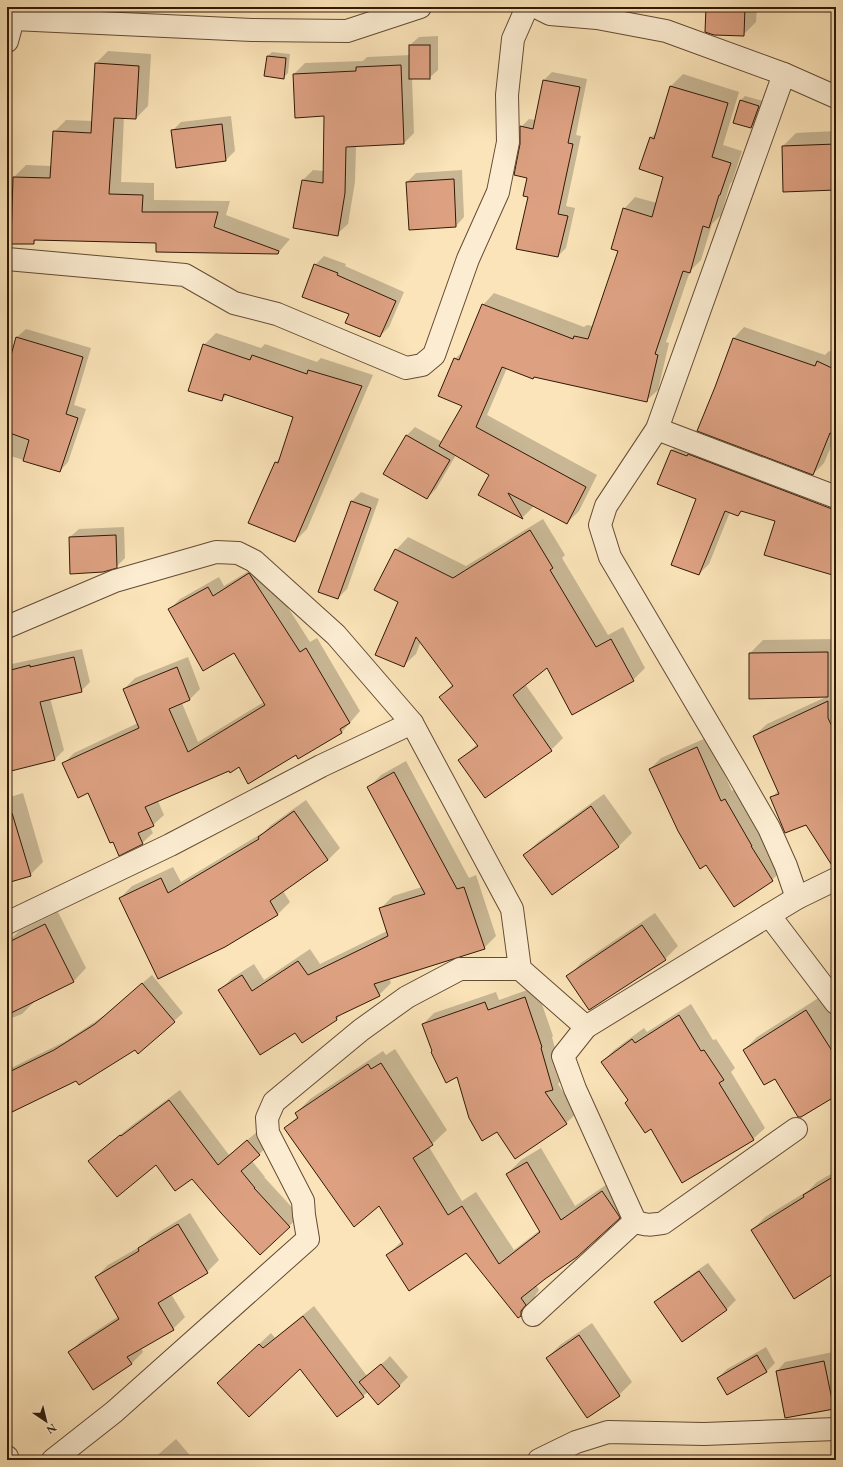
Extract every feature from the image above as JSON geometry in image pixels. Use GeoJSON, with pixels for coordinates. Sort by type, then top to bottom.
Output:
{"type":"FeatureCollection","features":[{"type":"Feature","properties":{"kind":"street"},"geometry":{"type":"LineString","coordinates":[[7,41],[14,13],[252,30],[347,31],[420,7]]}},
{"type":"Feature","properties":{"kind":"street"},"geometry":{"type":"LineString","coordinates":[[7,260],[185,275],[234,303],[277,314],[406,368],[422,365],[434,354],[468,259],[498,192],[508,142],[507,95],[513,39],[527,7]]}},
{"type":"Feature","properties":{"kind":"street"},"geometry":{"type":"LineString","coordinates":[[536,7],[550,14],[597,18],[666,31],[784,74],[836,97]]}},
{"type":"Feature","properties":{"kind":"street"},"geometry":{"type":"LineString","coordinates":[[784,74],[657,429],[606,506],[600,525],[610,557],[769,828],[786,866],[797,898]]}},
{"type":"Feature","properties":{"kind":"street"},"geometry":{"type":"LineString","coordinates":[[657,429],[836,497]]}},
{"type":"Feature","properties":{"kind":"street"},"geometry":{"type":"LineString","coordinates":[[7,627],[115,581],[216,552],[238,553],[254,561],[336,635],[412,723],[512,910],[520,969],[586,1027]]}},
{"type":"Feature","properties":{"kind":"street"},"geometry":{"type":"LineString","coordinates":[[7,923],[170,845],[321,766],[412,723]]}},
{"type":"Feature","properties":{"kind":"street"},"geometry":{"type":"LineString","coordinates":[[796,1129],[662,1223],[650,1226],[635,1221],[575,1089],[563,1056],[586,1027],[797,898],[836,879]]}},
{"type":"Feature","properties":{"kind":"street"},"geometry":{"type":"LineString","coordinates":[[769,915],[836,1003]]}},
{"type":"Feature","properties":{"kind":"street"},"geometry":{"type":"LineString","coordinates":[[53,1460],[114,1412],[308,1239],[304,1215],[304,1201],[268,1133],[266,1118],[274,1102],[361,1030],[407,997],[460,969],[520,969]]}},
{"type":"Feature","properties":{"kind":"street"},"geometry":{"type":"LineString","coordinates":[[533,1315],[635,1221]]}},
{"type":"Feature","properties":{"kind":"street"},"geometry":{"type":"LineString","coordinates":[[539,1460],[576,1442],[608,1432],[704,1434],[836,1429]]}},
{"type":"Feature","properties":{"kind":"building"},"geometry":{"type":"Polygon","coordinates":[[[706,7],[745,7],[744,36],[714,35],[705,32],[706,7]]]}},
{"type":"Feature","properties":{"kind":"building"},"geometry":{"type":"Polygon","coordinates":[[[409,45],[430,45],[430,79],[409,79],[409,45]]]}},
{"type":"Feature","properties":{"kind":"building"},"geometry":{"type":"Polygon","coordinates":[[[267,56],[286,58],[284,79],[264,76],[267,56]]]}},
{"type":"Feature","properties":{"kind":"building"},"geometry":{"type":"Polygon","coordinates":[[[95,63],[139,66],[136,119],[114,118],[109,194],[143,195],[142,212],[218,212],[214,227],[279,251],[278,254],[156,252],[156,243],[34,240],[34,244],[11,244],[13,177],[50,178],[53,131],[91,133],[95,63]]]}},
{"type":"Feature","properties":{"kind":"building"},"geometry":{"type":"Polygon","coordinates":[[[401,65],[404,144],[346,147],[345,193],[338,236],[293,228],[302,180],[323,183],[324,116],[295,118],[293,74],[356,71],[356,67],[401,65]]]}},
{"type":"Feature","properties":{"kind":"building"},"geometry":{"type":"Polygon","coordinates":[[[543,80],[580,87],[568,143],[573,144],[558,214],[568,216],[558,257],[516,249],[528,197],[523,196],[527,178],[514,175],[520,144],[520,126],[533,129],[543,80]]]}},
{"type":"Feature","properties":{"kind":"building"},"geometry":{"type":"Polygon","coordinates":[[[670,86],[728,103],[712,157],[731,163],[709,228],[703,226],[690,273],[683,271],[655,354],[658,355],[647,402],[534,377],[533,379],[502,367],[476,427],[586,487],[567,524],[508,493],[523,519],[478,495],[489,475],[439,446],[462,406],[438,396],[454,358],[459,360],[482,304],[573,339],[574,336],[588,339],[618,251],[611,249],[623,208],[652,217],[663,177],[639,169],[650,137],[654,139],[670,86]]]}},
{"type":"Feature","properties":{"kind":"building"},"geometry":{"type":"Polygon","coordinates":[[[740,100],[759,106],[751,128],[733,123],[740,100]]]}},
{"type":"Feature","properties":{"kind":"building"},"geometry":{"type":"Polygon","coordinates":[[[222,124],[226,161],[176,168],[171,130],[222,124]]]}},
{"type":"Feature","properties":{"kind":"building"},"geometry":{"type":"Polygon","coordinates":[[[836,144],[836,190],[783,192],[782,146],[836,144]]]}},
{"type":"Feature","properties":{"kind":"building"},"geometry":{"type":"Polygon","coordinates":[[[454,179],[456,227],[409,230],[406,182],[454,179]]]}},
{"type":"Feature","properties":{"kind":"building"},"geometry":{"type":"Polygon","coordinates":[[[314,264],[338,273],[337,275],[396,301],[380,337],[345,323],[349,314],[302,297],[314,264]]]}},
{"type":"Feature","properties":{"kind":"building"},"geometry":{"type":"Polygon","coordinates":[[[16,337],[83,357],[66,414],[78,418],[60,472],[23,461],[29,440],[7,432],[7,370],[16,337]]]}},
{"type":"Feature","properties":{"kind":"building"},"geometry":{"type":"Polygon","coordinates":[[[733,338],[815,366],[817,361],[836,370],[836,436],[830,433],[813,475],[697,431],[733,338]]]}},
{"type":"Feature","properties":{"kind":"building"},"geometry":{"type":"Polygon","coordinates":[[[203,344],[250,360],[252,355],[307,374],[308,370],[362,386],[295,542],[248,523],[275,462],[278,463],[293,417],[224,394],[222,401],[188,391],[203,344]]]}},
{"type":"Feature","properties":{"kind":"building"},"geometry":{"type":"Polygon","coordinates":[[[406,435],[450,460],[427,499],[383,474],[406,435]]]}},
{"type":"Feature","properties":{"kind":"building"},"geometry":{"type":"Polygon","coordinates":[[[671,450],[687,456],[688,454],[832,509],[836,509],[836,576],[764,555],[775,521],[741,511],[738,516],[725,511],[699,575],[671,565],[696,499],[657,484],[671,450]]]}},
{"type":"Feature","properties":{"kind":"building"},"geometry":{"type":"Polygon","coordinates":[[[351,501],[371,508],[338,599],[318,592],[351,501]]]}},
{"type":"Feature","properties":{"kind":"building"},"geometry":{"type":"Polygon","coordinates":[[[530,530],[553,568],[550,570],[596,647],[611,639],[634,681],[572,715],[547,668],[513,695],[552,751],[485,798],[458,760],[478,746],[439,697],[453,686],[416,637],[404,667],[375,655],[398,602],[374,590],[395,549],[453,578],[530,530]]]}},
{"type":"Feature","properties":{"kind":"building"},"geometry":{"type":"Polygon","coordinates":[[[116,535],[117,568],[103,572],[70,574],[69,537],[116,535]]]}},
{"type":"Feature","properties":{"kind":"building"},"geometry":{"type":"Polygon","coordinates":[[[249,573],[300,652],[306,648],[350,723],[340,729],[342,733],[298,759],[296,755],[248,784],[239,767],[230,773],[229,771],[145,807],[154,826],[138,833],[143,844],[119,856],[113,842],[110,843],[88,793],[78,798],[62,763],[139,728],[123,689],[177,667],[190,700],[169,709],[188,752],[265,705],[234,653],[203,671],[168,609],[208,587],[213,596],[249,573]]]}},
{"type":"Feature","properties":{"kind":"building"},"geometry":{"type":"Polygon","coordinates":[[[828,652],[828,697],[749,699],[749,653],[828,652]]]}},
{"type":"Feature","properties":{"kind":"building"},"geometry":{"type":"Polygon","coordinates":[[[74,657],[82,692],[40,702],[55,760],[7,772],[7,671],[74,657]]]}},
{"type":"Feature","properties":{"kind":"building"},"geometry":{"type":"Polygon","coordinates":[[[828,701],[828,718],[836,735],[836,867],[833,867],[806,825],[785,833],[770,797],[779,794],[753,736],[828,701]]]}},
{"type":"Feature","properties":{"kind":"building"},"geometry":{"type":"Polygon","coordinates":[[[697,747],[721,801],[725,799],[751,846],[773,881],[734,907],[706,865],[700,869],[678,831],[649,769],[697,747]]]}},
{"type":"Feature","properties":{"kind":"building"},"geometry":{"type":"Polygon","coordinates":[[[394,772],[457,889],[464,887],[485,949],[374,984],[380,996],[336,1017],[337,1020],[302,1043],[295,1033],[260,1055],[218,990],[242,975],[252,991],[298,961],[308,975],[388,936],[379,908],[425,894],[367,787],[394,772]]]}},
{"type":"Feature","properties":{"kind":"building"},"geometry":{"type":"Polygon","coordinates":[[[591,806],[619,847],[552,895],[523,855],[591,806]]]}},
{"type":"Feature","properties":{"kind":"building"},"geometry":{"type":"Polygon","coordinates":[[[294,811],[328,860],[270,901],[278,915],[225,947],[158,979],[119,898],[161,878],[168,893],[259,839],[258,837],[294,811]]]}},
{"type":"Feature","properties":{"kind":"building"},"geometry":{"type":"Polygon","coordinates":[[[12,813],[31,876],[7,883],[7,814],[12,813]]]}},
{"type":"Feature","properties":{"kind":"building"},"geometry":{"type":"Polygon","coordinates":[[[45,924],[74,982],[7,1015],[7,943],[45,924]]]}},
{"type":"Feature","properties":{"kind":"building"},"geometry":{"type":"Polygon","coordinates":[[[642,925],[666,960],[589,1010],[566,976],[642,925]]]}},
{"type":"Feature","properties":{"kind":"building"},"geometry":{"type":"Polygon","coordinates":[[[142,983],[175,1022],[138,1054],[135,1050],[79,1085],[76,1081],[12,1112],[7,1101],[7,1073],[54,1050],[95,1024],[142,983]]]}},
{"type":"Feature","properties":{"kind":"building"},"geometry":{"type":"Polygon","coordinates":[[[525,997],[542,1047],[541,1048],[553,1090],[545,1092],[567,1124],[515,1159],[497,1132],[482,1141],[469,1118],[457,1077],[446,1083],[431,1052],[432,1051],[422,1024],[485,1002],[488,1010],[525,997]]]}},
{"type":"Feature","properties":{"kind":"building"},"geometry":{"type":"Polygon","coordinates":[[[806,1010],[836,1057],[836,1096],[801,1117],[798,1117],[775,1079],[764,1085],[743,1050],[806,1010]]]}},
{"type":"Feature","properties":{"kind":"building"},"geometry":{"type":"Polygon","coordinates":[[[679,1015],[701,1051],[704,1050],[724,1080],[719,1083],[754,1140],[682,1183],[651,1129],[645,1133],[625,1103],[628,1100],[601,1062],[632,1039],[635,1043],[679,1015]]]}},
{"type":"Feature","properties":{"kind":"building"},"geometry":{"type":"Polygon","coordinates":[[[381,1063],[433,1145],[413,1158],[448,1215],[462,1206],[499,1264],[540,1232],[506,1174],[527,1162],[561,1220],[602,1191],[619,1216],[620,1218],[577,1257],[521,1298],[526,1305],[521,1311],[521,1316],[518,1318],[466,1253],[409,1291],[386,1255],[403,1244],[379,1206],[354,1227],[284,1128],[298,1118],[295,1113],[368,1064],[371,1069],[381,1063]]]}},
{"type":"Feature","properties":{"kind":"building"},"geometry":{"type":"Polygon","coordinates":[[[169,1100],[218,1165],[247,1140],[260,1155],[241,1171],[254,1188],[290,1227],[260,1255],[192,1179],[175,1191],[156,1165],[117,1197],[88,1161],[120,1135],[121,1136],[169,1100]]]}},
{"type":"Feature","properties":{"kind":"building"},"geometry":{"type":"Polygon","coordinates":[[[836,1175],[836,1272],[794,1299],[751,1230],[836,1175]]]}},
{"type":"Feature","properties":{"kind":"building"},"geometry":{"type":"Polygon","coordinates":[[[178,1224],[208,1273],[158,1303],[174,1330],[127,1357],[132,1364],[93,1390],[68,1352],[119,1319],[95,1277],[139,1251],[138,1248],[178,1224]]]}},
{"type":"Feature","properties":{"kind":"building"},"geometry":{"type":"Polygon","coordinates":[[[699,1271],[727,1310],[682,1342],[654,1302],[699,1271]]]}},
{"type":"Feature","properties":{"kind":"building"},"geometry":{"type":"Polygon","coordinates":[[[303,1316],[364,1397],[337,1417],[300,1369],[249,1417],[217,1383],[259,1344],[263,1348],[303,1316]]]}},
{"type":"Feature","properties":{"kind":"building"},"geometry":{"type":"Polygon","coordinates":[[[579,1335],[620,1396],[587,1418],[546,1358],[579,1335]]]}},
{"type":"Feature","properties":{"kind":"building"},"geometry":{"type":"Polygon","coordinates":[[[757,1355],[767,1372],[727,1395],[717,1378],[757,1355]]]}},
{"type":"Feature","properties":{"kind":"building"},"geometry":{"type":"Polygon","coordinates":[[[824,1361],[834,1409],[785,1418],[776,1371],[824,1361]]]}},
{"type":"Feature","properties":{"kind":"building"},"geometry":{"type":"Polygon","coordinates":[[[381,1364],[400,1386],[378,1405],[359,1382],[381,1364]]]}}]}
